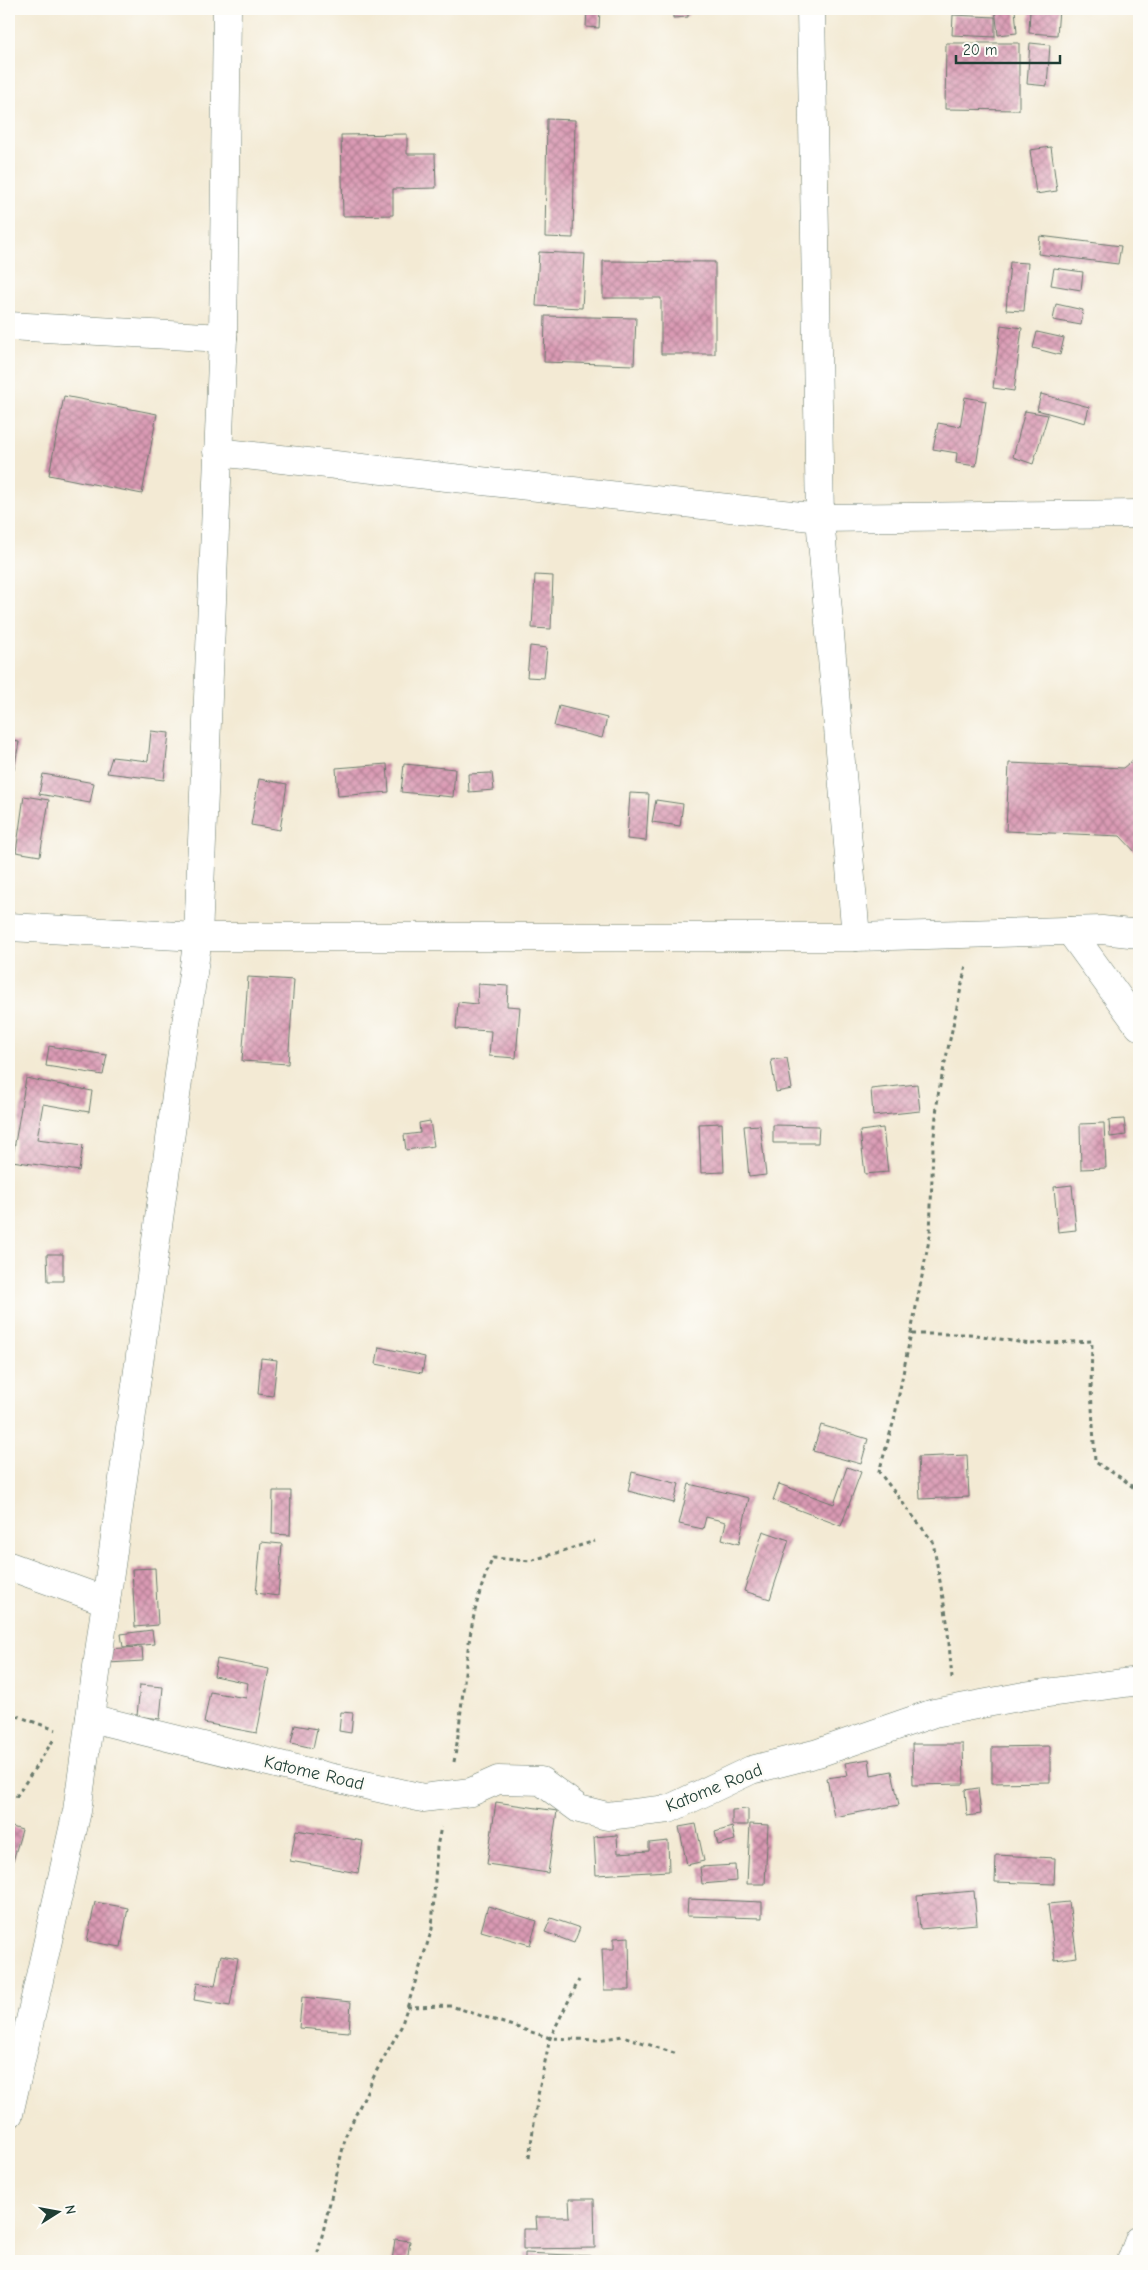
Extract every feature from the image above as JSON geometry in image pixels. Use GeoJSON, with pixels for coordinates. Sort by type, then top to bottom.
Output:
{"type":"FeatureCollection","features":[{"type":"Feature","properties":{"kind":"street"},"geometry":{"type":"LineString","coordinates":[[9,2114],[77,1810],[198,937],[223,338],[227,9]]}},
{"type":"Feature","properties":{"kind":"street"},"geometry":{"type":"LineString","coordinates":[[810,9],[820,518],[856,937]]}},
{"type":"Feature","properties":{"kind":"street"},"geometry":{"type":"LineString","coordinates":[[9,326],[223,338]]}},
{"type":"Feature","properties":{"kind":"street"},"geometry":{"type":"LineString","coordinates":[[217,452],[820,518],[1139,514]]}},
{"type":"Feature","properties":{"kind":"street"},"geometry":{"type":"LineString","coordinates":[[9,927],[198,937],[856,937],[1102,930],[1139,934]]}},
{"type":"Feature","properties":{"kind":"street"},"geometry":{"type":"LineString","coordinates":[[1070,931],[1139,1026]]}},
{"type":"Feature","properties":{"kind":"street"},"geometry":{"type":"LineString","coordinates":[[9,1566],[106,1601]]}},
{"type":"Feature","properties":{"kind":"street","name":"Katome Road"},"geometry":{"type":"LineString","coordinates":[[90,1718],[325,1776],[424,1798],[471,1792],[498,1780],[541,1782],[579,1809],[607,1816],[669,1809],[752,1770],[818,1753],[934,1713],[1024,1696],[1139,1681]]}},
{"type":"Feature","properties":{"kind":"street"},"geometry":{"type":"LineString","coordinates":[[1131,2261],[1139,2240]]}},
{"type":"Feature","properties":{"kind":"path"},"geometry":{"type":"LineString","coordinates":[[953,1710],[947,1621],[933,1542],[880,1472],[894,1420],[930,1235],[933,1147],[938,1096],[973,935]]}},
{"type":"Feature","properties":{"kind":"path"},"geometry":{"type":"LineString","coordinates":[[912,1334],[970,1334],[1030,1344],[1092,1340],[1091,1389],[1095,1462],[1124,1479],[1139,1492]]}},
{"type":"Feature","properties":{"kind":"path"},"geometry":{"type":"LineString","coordinates":[[316,2261],[346,2136],[377,2070],[401,2027],[432,1929],[436,1847],[454,1759],[469,1645],[482,1581],[493,1558],[530,1562],[594,1541]]}},
{"type":"Feature","properties":{"kind":"path"},"geometry":{"type":"LineString","coordinates":[[9,1714],[59,1730],[16,1796]]}},
{"type":"Feature","properties":{"kind":"path"},"geometry":{"type":"LineString","coordinates":[[529,2158],[538,2094],[550,2038],[579,1980]]}},
{"type":"Feature","properties":{"kind":"path"},"geometry":{"type":"LineString","coordinates":[[407,2007],[451,2006],[550,2038],[598,2040],[624,2036],[677,2054]]}},
{"type":"Feature","properties":{"kind":"building"},"geometry":{"type":"Polygon","coordinates":[[[587,9],[600,9],[599,28],[586,27],[587,9]]]}},
{"type":"Feature","properties":{"kind":"building"},"geometry":{"type":"Polygon","coordinates":[[[673,9],[688,9],[688,17],[673,18],[673,9]]]}},
{"type":"Feature","properties":{"kind":"building"},"geometry":{"type":"Polygon","coordinates":[[[995,9],[1015,9],[1017,33],[998,35],[995,9]]]}},
{"type":"Feature","properties":{"kind":"building"},"geometry":{"type":"Polygon","coordinates":[[[1030,9],[1059,9],[1057,35],[1029,33],[1030,9]]]}},
{"type":"Feature","properties":{"kind":"building"},"geometry":{"type":"Polygon","coordinates":[[[953,15],[995,17],[995,37],[952,35],[953,15]]]}},
{"type":"Feature","properties":{"kind":"building"},"geometry":{"type":"Polygon","coordinates":[[[946,43],[1019,43],[1019,110],[945,109],[946,43]]]}},
{"type":"Feature","properties":{"kind":"building"},"geometry":{"type":"Polygon","coordinates":[[[1030,43],[1050,45],[1047,86],[1027,84],[1030,43]]]}},
{"type":"Feature","properties":{"kind":"building"},"geometry":{"type":"Polygon","coordinates":[[[547,119],[575,120],[573,238],[545,237],[547,119]]]}},
{"type":"Feature","properties":{"kind":"building"},"geometry":{"type":"Polygon","coordinates":[[[407,134],[407,154],[435,154],[436,188],[393,189],[393,215],[343,216],[341,135],[407,134]]]}},
{"type":"Feature","properties":{"kind":"building"},"geometry":{"type":"Polygon","coordinates":[[[1051,147],[1057,191],[1036,194],[1030,150],[1051,147]]]}},
{"type":"Feature","properties":{"kind":"building"},"geometry":{"type":"Polygon","coordinates":[[[1040,236],[1121,246],[1118,264],[1038,254],[1040,236]]]}},
{"type":"Feature","properties":{"kind":"building"},"geometry":{"type":"Polygon","coordinates":[[[539,252],[585,254],[582,308],[536,306],[539,252]]]}},
{"type":"Feature","properties":{"kind":"building"},"geometry":{"type":"Polygon","coordinates":[[[603,261],[715,262],[715,354],[661,354],[661,298],[603,298],[603,261]]]}},
{"type":"Feature","properties":{"kind":"building"},"geometry":{"type":"Polygon","coordinates":[[[1010,262],[1028,263],[1024,311],[1006,310],[1010,262]]]}},
{"type":"Feature","properties":{"kind":"building"},"geometry":{"type":"Polygon","coordinates":[[[1054,268],[1083,272],[1081,290],[1051,285],[1054,268]]]}},
{"type":"Feature","properties":{"kind":"building"},"geometry":{"type":"Polygon","coordinates":[[[1056,304],[1083,310],[1081,325],[1053,320],[1056,304]]]}},
{"type":"Feature","properties":{"kind":"building"},"geometry":{"type":"Polygon","coordinates":[[[545,316],[636,318],[634,365],[544,362],[545,316]]]}},
{"type":"Feature","properties":{"kind":"building"},"geometry":{"type":"Polygon","coordinates":[[[1001,325],[1022,328],[1014,391],[993,388],[1001,325]]]}},
{"type":"Feature","properties":{"kind":"building"},"geometry":{"type":"Polygon","coordinates":[[[1037,332],[1064,338],[1060,355],[1033,348],[1037,332]]]}},
{"type":"Feature","properties":{"kind":"building"},"geometry":{"type":"Polygon","coordinates":[[[1041,394],[1089,407],[1085,423],[1037,410],[1041,394]]]}},
{"type":"Feature","properties":{"kind":"building"},"geometry":{"type":"Polygon","coordinates":[[[64,396],[157,414],[142,494],[49,475],[64,396]]]}},
{"type":"Feature","properties":{"kind":"building"},"geometry":{"type":"Polygon","coordinates":[[[965,397],[986,401],[976,466],[956,463],[957,453],[933,449],[938,423],[960,427],[965,397]]]}},
{"type":"Feature","properties":{"kind":"building"},"geometry":{"type":"Polygon","coordinates":[[[1025,411],[1048,415],[1033,464],[1013,457],[1025,411]]]}},
{"type":"Feature","properties":{"kind":"building"},"geometry":{"type":"Polygon","coordinates":[[[535,575],[553,576],[551,629],[532,628],[535,575]]]}},
{"type":"Feature","properties":{"kind":"building"},"geometry":{"type":"Polygon","coordinates":[[[530,646],[547,648],[544,678],[527,677],[530,646]]]}},
{"type":"Feature","properties":{"kind":"building"},"geometry":{"type":"Polygon","coordinates":[[[559,706],[607,718],[602,738],[554,726],[559,706]]]}},
{"type":"Feature","properties":{"kind":"building"},"geometry":{"type":"Polygon","coordinates":[[[151,731],[169,733],[164,780],[107,773],[112,757],[148,761],[151,731]]]}},
{"type":"Feature","properties":{"kind":"building"},"geometry":{"type":"Polygon","coordinates":[[[9,740],[19,742],[14,770],[9,769],[9,740]]]}},
{"type":"Feature","properties":{"kind":"building"},"geometry":{"type":"Polygon","coordinates":[[[1139,755],[1139,856],[1120,836],[1006,831],[1009,763],[1123,768],[1139,755]]]}},
{"type":"Feature","properties":{"kind":"building"},"geometry":{"type":"Polygon","coordinates":[[[387,764],[389,792],[338,796],[336,768],[387,764]]]}},
{"type":"Feature","properties":{"kind":"building"},"geometry":{"type":"Polygon","coordinates":[[[404,764],[455,769],[453,797],[401,792],[404,764]]]}},
{"type":"Feature","properties":{"kind":"building"},"geometry":{"type":"Polygon","coordinates":[[[492,773],[494,790],[469,792],[468,774],[492,773]]]}},
{"type":"Feature","properties":{"kind":"building"},"geometry":{"type":"Polygon","coordinates":[[[43,774],[94,783],[90,803],[39,794],[43,774]]]}},
{"type":"Feature","properties":{"kind":"building"},"geometry":{"type":"Polygon","coordinates":[[[259,779],[287,784],[280,830],[251,825],[259,779]]]}},
{"type":"Feature","properties":{"kind":"building"},"geometry":{"type":"Polygon","coordinates":[[[630,793],[649,794],[646,841],[627,839],[630,793]]]}},
{"type":"Feature","properties":{"kind":"building"},"geometry":{"type":"Polygon","coordinates":[[[24,796],[49,800],[40,856],[16,852],[24,796]]]}},
{"type":"Feature","properties":{"kind":"building"},"geometry":{"type":"Polygon","coordinates":[[[656,800],[683,804],[680,826],[652,822],[656,800]]]}},
{"type":"Feature","properties":{"kind":"building"},"geometry":{"type":"Polygon","coordinates":[[[248,977],[294,980],[288,1064],[242,1061],[248,977]]]}},
{"type":"Feature","properties":{"kind":"building"},"geometry":{"type":"Polygon","coordinates":[[[478,984],[508,986],[507,1006],[520,1007],[516,1058],[489,1056],[491,1031],[456,1029],[458,1002],[477,1004],[478,984]]]}},
{"type":"Feature","properties":{"kind":"building"},"geometry":{"type":"Polygon","coordinates":[[[49,1046],[107,1055],[103,1075],[46,1066],[49,1046]]]}},
{"type":"Feature","properties":{"kind":"building"},"geometry":{"type":"Polygon","coordinates":[[[787,1058],[792,1089],[776,1092],[771,1060],[787,1058]]]}},
{"type":"Feature","properties":{"kind":"building"},"geometry":{"type":"Polygon","coordinates":[[[26,1078],[92,1091],[89,1112],[43,1104],[37,1139],[83,1145],[79,1171],[12,1161],[26,1078]]]}},
{"type":"Feature","properties":{"kind":"building"},"geometry":{"type":"Polygon","coordinates":[[[917,1084],[920,1111],[873,1116],[871,1089],[917,1084]]]}},
{"type":"Feature","properties":{"kind":"building"},"geometry":{"type":"Polygon","coordinates":[[[1124,1119],[1126,1135],[1110,1137],[1109,1120],[1124,1119]]]}},
{"type":"Feature","properties":{"kind":"building"},"geometry":{"type":"Polygon","coordinates":[[[430,1121],[434,1146],[406,1150],[404,1135],[420,1133],[419,1123],[430,1121]]]}},
{"type":"Feature","properties":{"kind":"building"},"geometry":{"type":"Polygon","coordinates":[[[722,1123],[724,1172],[701,1173],[699,1124],[722,1123]]]}},
{"type":"Feature","properties":{"kind":"building"},"geometry":{"type":"Polygon","coordinates":[[[1104,1123],[1106,1168],[1081,1169],[1080,1124],[1104,1123]]]}},
{"type":"Feature","properties":{"kind":"building"},"geometry":{"type":"Polygon","coordinates":[[[760,1125],[766,1175],[749,1177],[744,1126],[760,1125]]]}},
{"type":"Feature","properties":{"kind":"building"},"geometry":{"type":"Polygon","coordinates":[[[773,1125],[819,1126],[818,1143],[773,1143],[773,1125]]]}},
{"type":"Feature","properties":{"kind":"building"},"geometry":{"type":"Polygon","coordinates":[[[883,1128],[888,1172],[865,1174],[860,1131],[883,1128]]]}},
{"type":"Feature","properties":{"kind":"building"},"geometry":{"type":"Polygon","coordinates":[[[1072,1185],[1076,1230],[1058,1232],[1054,1187],[1072,1185]]]}},
{"type":"Feature","properties":{"kind":"building"},"geometry":{"type":"Polygon","coordinates":[[[47,1254],[63,1254],[63,1281],[48,1281],[47,1254]]]}},
{"type":"Feature","properties":{"kind":"building"},"geometry":{"type":"Polygon","coordinates":[[[379,1347],[425,1357],[422,1373],[376,1364],[379,1347]]]}},
{"type":"Feature","properties":{"kind":"building"},"geometry":{"type":"Polygon","coordinates":[[[261,1358],[277,1360],[273,1396],[258,1394],[261,1358]]]}},
{"type":"Feature","properties":{"kind":"building"},"geometry":{"type":"Polygon","coordinates":[[[821,1425],[868,1439],[861,1464],[813,1451],[821,1425]]]}},
{"type":"Feature","properties":{"kind":"building"},"geometry":{"type":"Polygon","coordinates":[[[967,1455],[969,1497],[920,1499],[918,1457],[967,1455]]]}},
{"type":"Feature","properties":{"kind":"building"},"geometry":{"type":"Polygon","coordinates":[[[847,1467],[861,1472],[841,1526],[773,1500],[779,1484],[834,1504],[847,1467]]]}},
{"type":"Feature","properties":{"kind":"building"},"geometry":{"type":"Polygon","coordinates":[[[632,1472],[679,1484],[674,1503],[628,1491],[632,1472]]]}},
{"type":"Feature","properties":{"kind":"building"},"geometry":{"type":"Polygon","coordinates":[[[689,1484],[749,1498],[739,1544],[722,1539],[726,1522],[706,1517],[703,1529],[679,1524],[689,1484]]]}},
{"type":"Feature","properties":{"kind":"building"},"geometry":{"type":"Polygon","coordinates":[[[273,1491],[291,1491],[290,1535],[272,1534],[273,1491]]]}},
{"type":"Feature","properties":{"kind":"building"},"geometry":{"type":"Polygon","coordinates":[[[763,1531],[789,1540],[770,1599],[744,1591],[763,1531]]]}},
{"type":"Feature","properties":{"kind":"building"},"geometry":{"type":"Polygon","coordinates":[[[261,1542],[282,1544],[278,1596],[256,1593],[261,1542]]]}},
{"type":"Feature","properties":{"kind":"building"},"geometry":{"type":"Polygon","coordinates":[[[155,1568],[158,1625],[135,1627],[132,1569],[155,1568]]]}},
{"type":"Feature","properties":{"kind":"building"},"geometry":{"type":"Polygon","coordinates":[[[152,1630],[154,1644],[123,1647],[121,1634],[152,1630]]]}},
{"type":"Feature","properties":{"kind":"building"},"geometry":{"type":"Polygon","coordinates":[[[142,1647],[143,1661],[108,1663],[107,1649],[142,1647]]]}},
{"type":"Feature","properties":{"kind":"building"},"geometry":{"type":"Polygon","coordinates":[[[217,1659],[269,1669],[257,1733],[204,1723],[210,1692],[246,1698],[248,1683],[214,1676],[217,1659]]]}},
{"type":"Feature","properties":{"kind":"building"},"geometry":{"type":"Polygon","coordinates":[[[140,1685],[163,1687],[160,1719],[137,1716],[140,1685]]]}},
{"type":"Feature","properties":{"kind":"building"},"geometry":{"type":"Polygon","coordinates":[[[341,1712],[353,1713],[351,1733],[339,1731],[341,1712]]]}},
{"type":"Feature","properties":{"kind":"building"},"geometry":{"type":"Polygon","coordinates":[[[295,1725],[317,1729],[313,1748],[291,1743],[295,1725]]]}},
{"type":"Feature","properties":{"kind":"building"},"geometry":{"type":"Polygon","coordinates":[[[912,1744],[963,1744],[964,1784],[913,1785],[912,1744]]]}},
{"type":"Feature","properties":{"kind":"building"},"geometry":{"type":"Polygon","coordinates":[[[1050,1746],[1050,1782],[992,1783],[992,1747],[1050,1746]]]}},
{"type":"Feature","properties":{"kind":"building"},"geometry":{"type":"Polygon","coordinates":[[[869,1759],[871,1775],[892,1771],[899,1805],[834,1817],[827,1778],[848,1775],[845,1763],[869,1759]]]}},
{"type":"Feature","properties":{"kind":"building"},"geometry":{"type":"Polygon","coordinates":[[[978,1788],[981,1814],[967,1816],[965,1790],[978,1788]]]}},
{"type":"Feature","properties":{"kind":"building"},"geometry":{"type":"Polygon","coordinates":[[[496,1802],[557,1811],[548,1873],[487,1864],[496,1802]]]}},
{"type":"Feature","properties":{"kind":"building"},"geometry":{"type":"Polygon","coordinates":[[[748,1809],[748,1825],[732,1825],[732,1810],[748,1809]]]}},
{"type":"Feature","properties":{"kind":"building"},"geometry":{"type":"Polygon","coordinates":[[[696,1824],[704,1861],[687,1865],[679,1827],[696,1824]]]}},
{"type":"Feature","properties":{"kind":"building"},"geometry":{"type":"Polygon","coordinates":[[[750,1824],[768,1825],[765,1884],[747,1884],[750,1824]]]}},
{"type":"Feature","properties":{"kind":"building"},"geometry":{"type":"Polygon","coordinates":[[[9,1826],[22,1830],[13,1861],[9,1859],[9,1826]]]}},
{"type":"Feature","properties":{"kind":"building"},"geometry":{"type":"Polygon","coordinates":[[[732,1827],[735,1840],[718,1845],[715,1832],[732,1827]]]}},
{"type":"Feature","properties":{"kind":"building"},"geometry":{"type":"Polygon","coordinates":[[[296,1830],[363,1841],[358,1873],[290,1861],[296,1830]]]}},
{"type":"Feature","properties":{"kind":"building"},"geometry":{"type":"Polygon","coordinates":[[[617,1835],[618,1853],[649,1851],[649,1843],[668,1841],[669,1871],[596,1875],[594,1837],[617,1835]]]}},
{"type":"Feature","properties":{"kind":"building"},"geometry":{"type":"Polygon","coordinates":[[[996,1855],[1055,1858],[1054,1884],[995,1882],[996,1855]]]}},
{"type":"Feature","properties":{"kind":"building"},"geometry":{"type":"Polygon","coordinates":[[[735,1865],[736,1881],[702,1884],[700,1867],[735,1865]]]}},
{"type":"Feature","properties":{"kind":"building"},"geometry":{"type":"Polygon","coordinates":[[[974,1891],[977,1924],[920,1929],[917,1896],[974,1891]]]}},
{"type":"Feature","properties":{"kind":"building"},"geometry":{"type":"Polygon","coordinates":[[[688,1899],[762,1902],[762,1918],[687,1916],[688,1899]]]}},
{"type":"Feature","properties":{"kind":"building"},"geometry":{"type":"Polygon","coordinates":[[[95,1902],[128,1908],[121,1947],[87,1941],[95,1902]]]}},
{"type":"Feature","properties":{"kind":"building"},"geometry":{"type":"Polygon","coordinates":[[[1069,1902],[1077,1957],[1055,1960],[1048,1904],[1069,1902]]]}},
{"type":"Feature","properties":{"kind":"building"},"geometry":{"type":"Polygon","coordinates":[[[488,1906],[537,1921],[530,1945],[481,1931],[488,1906]]]}},
{"type":"Feature","properties":{"kind":"building"},"geometry":{"type":"Polygon","coordinates":[[[551,1918],[580,1928],[574,1943],[545,1932],[551,1918]]]}},
{"type":"Feature","properties":{"kind":"building"},"geometry":{"type":"Polygon","coordinates":[[[629,1937],[630,1990],[604,1990],[602,1949],[614,1949],[614,1938],[629,1937]]]}},
{"type":"Feature","properties":{"kind":"building"},"geometry":{"type":"Polygon","coordinates":[[[221,1955],[238,1958],[230,2006],[194,2000],[197,1983],[215,1986],[221,1955]]]}},
{"type":"Feature","properties":{"kind":"building"},"geometry":{"type":"Polygon","coordinates":[[[302,1997],[351,2002],[349,2032],[299,2028],[302,1997]]]}},
{"type":"Feature","properties":{"kind":"building"},"geometry":{"type":"Polygon","coordinates":[[[569,2199],[594,2199],[595,2248],[523,2249],[523,2229],[537,2229],[536,2217],[570,2217],[569,2199]]]}},
{"type":"Feature","properties":{"kind":"building"},"geometry":{"type":"Polygon","coordinates":[[[395,2239],[410,2241],[407,2261],[392,2261],[395,2239]]]}},
{"type":"Feature","properties":{"kind":"building"},"geometry":{"type":"Polygon","coordinates":[[[525,2253],[591,2256],[591,2261],[525,2261],[525,2253]]]}}]}
